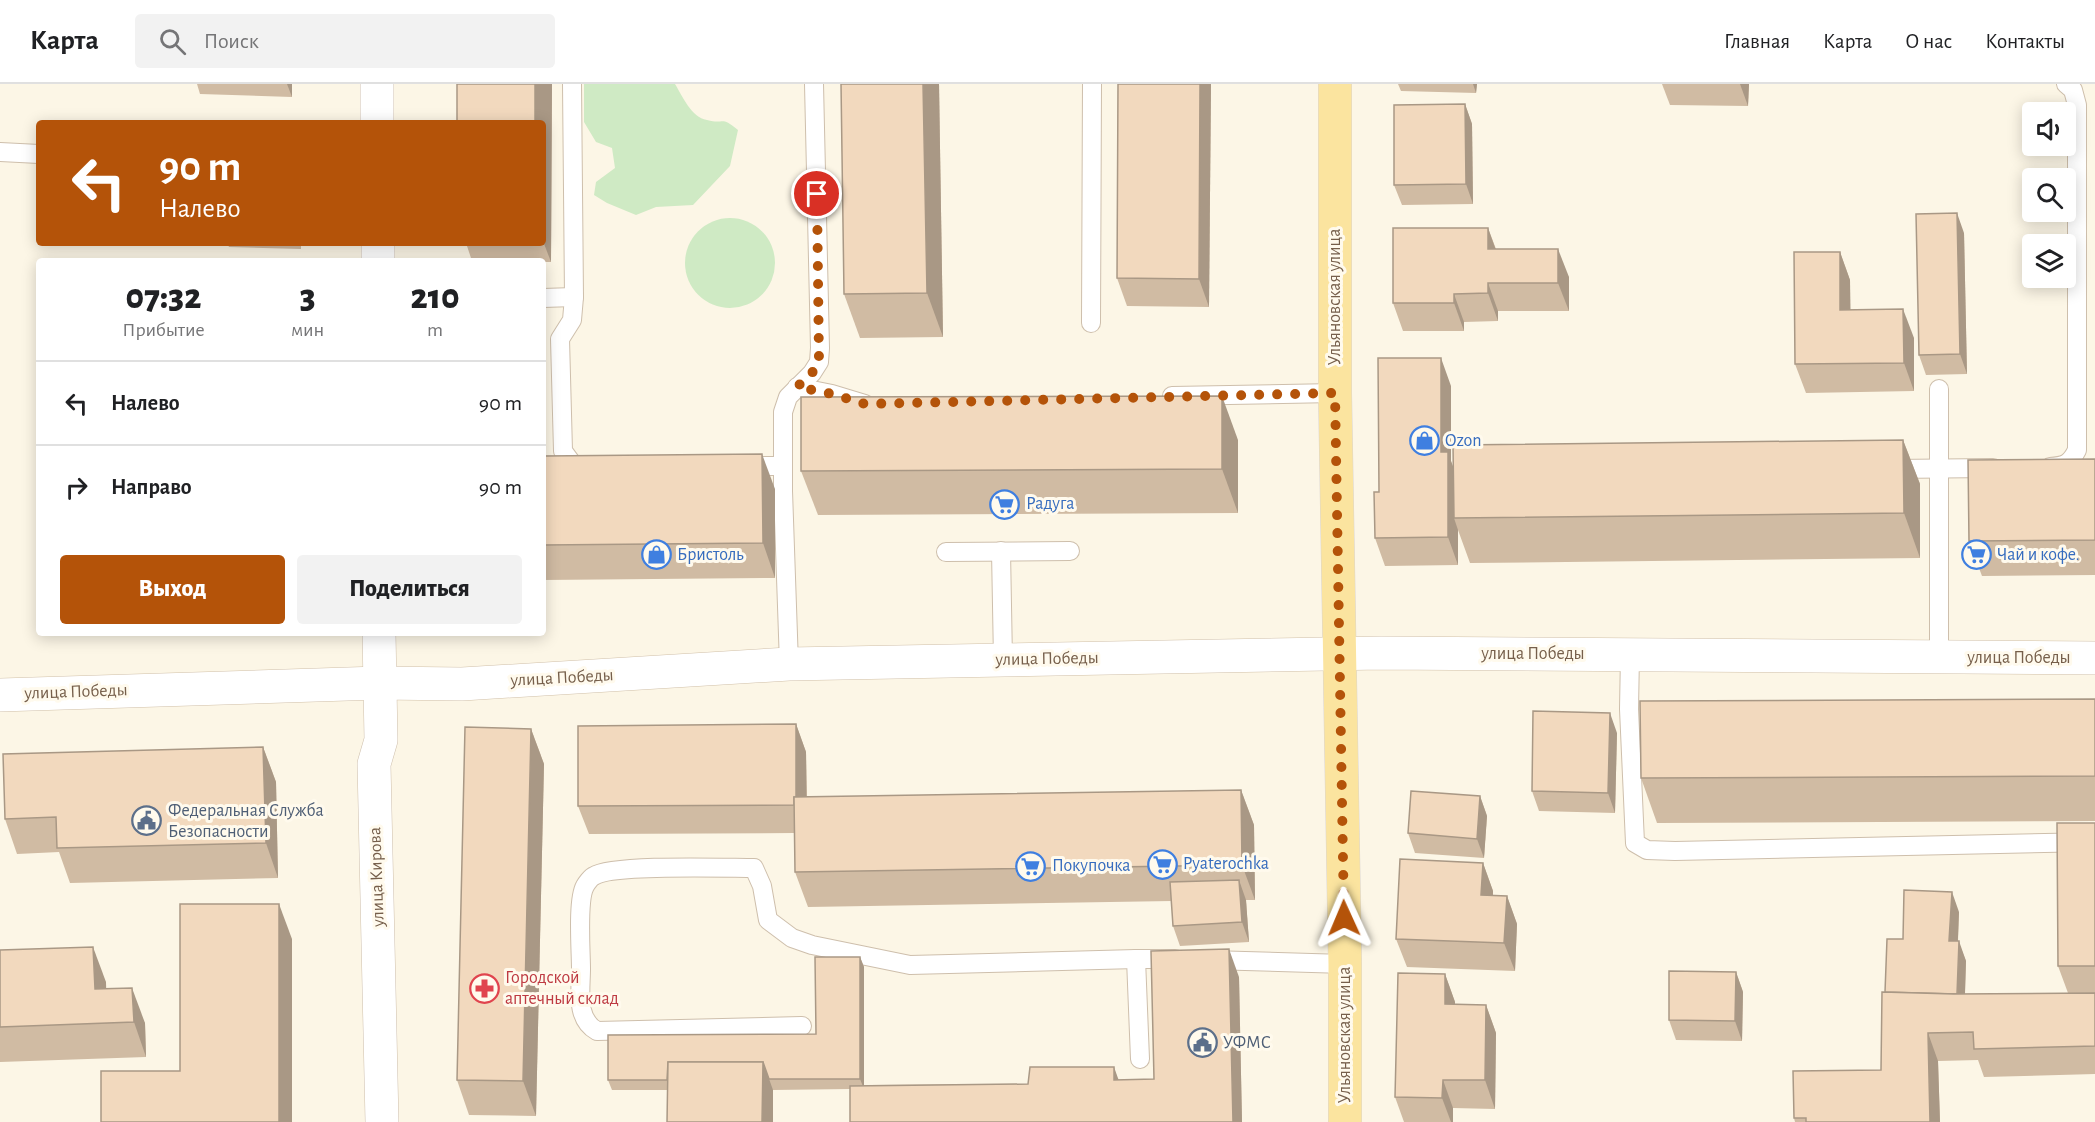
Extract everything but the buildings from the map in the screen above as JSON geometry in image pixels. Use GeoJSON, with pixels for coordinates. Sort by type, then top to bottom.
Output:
{"type":"FeatureCollection","features":[{"type":"Feature","properties":{"kind":"main road"},"geometry":{"type":"LineString","coordinates":[[377,84],[377,120]]}},
{"type":"Feature","properties":{"kind":"main road","name":"Ульяновская улица"},"geometry":{"type":"LineString","coordinates":[[1335,84],[1335,393],[1345,1122]]}},
{"type":"Feature","properties":{"kind":"main road","name":"улица Кирова"},"geometry":{"type":"LineString","coordinates":[[380,636],[381,740],[374,764],[382,1122]]}},
{"type":"Feature","properties":{"kind":"main road","name":"улица Победы"},"geometry":{"type":"LineString","coordinates":[[0,694],[379,683],[462,684],[789,664],[1338,652],[2095,658]]}},
{"type":"Feature","properties":{"kind":"lane"},"geometry":{"type":"LineString","coordinates":[[572,84],[574,297],[572,320],[560,339],[563,450],[574,466],[597,466]]}},
{"type":"Feature","properties":{"kind":"lane"},"geometry":{"type":"LineString","coordinates":[[789,664],[783,412],[788,397],[812,373],[819,362],[820,348],[814,84]]}},
{"type":"Feature","properties":{"kind":"lane"},"geometry":{"type":"LineString","coordinates":[[1091,323],[1092,84]]}},
{"type":"Feature","properties":{"kind":"lane"},"geometry":{"type":"LineString","coordinates":[[2029,468],[2064,466],[2071,462],[2077,450],[2086,136],[2073,90],[2066,84]]}},
{"type":"Feature","properties":{"kind":"lane"},"geometry":{"type":"LineString","coordinates":[[0,152],[36,154]]}},
{"type":"Feature","properties":{"kind":"lane"},"geometry":{"type":"LineString","coordinates":[[546,298],[574,297]]}},
{"type":"Feature","properties":{"kind":"lane"},"geometry":{"type":"LineString","coordinates":[[797,387],[865,404],[877,404]]}},
{"type":"Feature","properties":{"kind":"lane"},"geometry":{"type":"LineString","coordinates":[[1939,389],[1939,658]]}},
{"type":"Feature","properties":{"kind":"lane"},"geometry":{"type":"LineString","coordinates":[[1160,397],[1335,393]]}},
{"type":"Feature","properties":{"kind":"lane"},"geometry":{"type":"LineString","coordinates":[[725,466],[783,466]]}},
{"type":"Feature","properties":{"kind":"lane"},"geometry":{"type":"LineString","coordinates":[[1869,470],[2006,468]]}},
{"type":"Feature","properties":{"kind":"lane"},"geometry":{"type":"LineString","coordinates":[[1001,551],[1003,660]]}},
{"type":"Feature","properties":{"kind":"lane"},"geometry":{"type":"LineString","coordinates":[[946,552],[1070,551]]}},
{"type":"Feature","properties":{"kind":"lane"},"geometry":{"type":"LineString","coordinates":[[1630,655],[1629,710],[1635,843],[1647,850],[2095,842]]}},
{"type":"Feature","properties":{"kind":"lane"},"geometry":{"type":"LineString","coordinates":[[802,1026],[597,1030],[588,1025],[583,1017],[581,1000],[584,886],[594,876],[616,870],[754,868],[762,886],[768,920],[792,938],[813,945],[910,964],[1136,958],[1344,964]]}},
{"type":"Feature","properties":{"kind":"lane"},"geometry":{"type":"LineString","coordinates":[[1136,958],[1140,1059]]}},
{"type":"Feature","properties":{"kind":"green space"},"geometry":{"type":"Polygon","coordinates":[[[584,84],[675,84],[696,115],[707,120],[725,122],[738,130],[730,166],[693,205],[656,207],[636,215],[607,203],[594,195],[596,182],[615,168],[612,148],[596,142],[584,122],[584,84]]]}},
{"type":"Feature","properties":{"kind":"green space"},"geometry":{"type":"Polygon","coordinates":[[[730,218],[747,221],[762,231],[772,246],[775,263],[772,280],[762,295],[747,305],[730,308],[713,305],[698,295],[688,280],[685,263],[688,246],[698,231],[713,221],[730,218]]]}},
{"type":"Feature","properties":{"kind":"place","name":"Ozon"},"geometry":{"type":"Point","coordinates":[1424,441]}},
{"type":"Feature","properties":{"kind":"place","name":"Радуга"},"geometry":{"type":"Point","coordinates":[1005,504]}},
{"type":"Feature","properties":{"kind":"place","name":"Бристоль"},"geometry":{"type":"Point","coordinates":[656,555]}},
{"type":"Feature","properties":{"kind":"place","name":"Чай и кофе."},"geometry":{"type":"Point","coordinates":[1976,555]}},
{"type":"Feature","properties":{"kind":"place","name":"Федеральная Служба Безопасности"},"geometry":{"type":"Point","coordinates":[147,821]}},
{"type":"Feature","properties":{"kind":"place","name":"Pyaterochka"},"geometry":{"type":"Point","coordinates":[1162,864]}},
{"type":"Feature","properties":{"kind":"place","name":"Покупочка"},"geometry":{"type":"Point","coordinates":[1031,866]}},
{"type":"Feature","properties":{"kind":"place","name":"Городской аптечный склад"},"geometry":{"type":"Point","coordinates":[484,988]}},
{"type":"Feature","properties":{"kind":"place","name":"УФМС"},"geometry":{"type":"Point","coordinates":[1202,1043]}},
{"type":"Feature","properties":{"kind":"route"},"geometry":{"type":"LineString","coordinates":[[817,194],[819,362],[812,373],[797,387],[865,404],[1335,393],[1344,918]]}}]}
